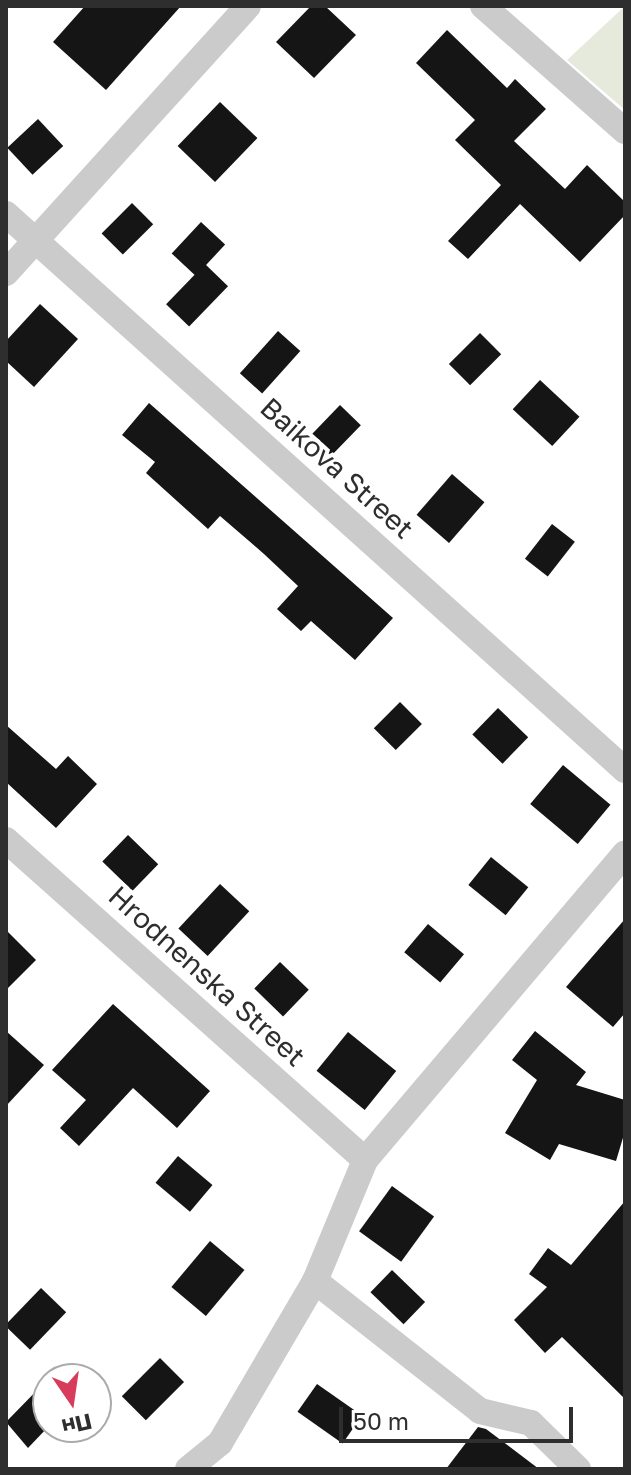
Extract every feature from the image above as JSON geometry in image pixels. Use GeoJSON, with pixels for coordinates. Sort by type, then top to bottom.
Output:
{"type":"FeatureCollection","features":[{"type":"Feature","properties":{"kind":"street"},"geometry":{"type":"LineString","coordinates":[[6,273],[248,6]]}},
{"type":"Feature","properties":{"kind":"street"},"geometry":{"type":"LineString","coordinates":[[483,6],[625,131]]}},
{"type":"Feature","properties":{"kind":"street","name":"Baikova Street"},"geometry":{"type":"LineString","coordinates":[[6,214],[625,770]]}},
{"type":"Feature","properties":{"kind":"street","name":"Hrodnenska Street"},"geometry":{"type":"LineString","coordinates":[[6,840],[365,1160]]}},
{"type":"Feature","properties":{"kind":"street"},"geometry":{"type":"LineString","coordinates":[[188,1469],[220,1443],[315,1281],[365,1160],[625,853]]}},
{"type":"Feature","properties":{"kind":"street"},"geometry":{"type":"LineString","coordinates":[[315,1281],[480,1411],[531,1423],[578,1469]]}},
{"type":"Feature","properties":{"kind":"shaded area"},"geometry":{"type":"Polygon","coordinates":[[[625,6],[625,110],[567,60],[625,6]]]}},
{"type":"Feature","properties":{"kind":"building"},"geometry":{"type":"Polygon","coordinates":[[[85,6],[181,6],[106,90],[53,42],[85,6]]]}},
{"type":"Feature","properties":{"kind":"building"},"geometry":{"type":"Polygon","coordinates":[[[311,6],[325,6],[356,35],[314,78],[276,42],[311,6]]]}},
{"type":"Feature","properties":{"kind":"building"},"geometry":{"type":"Polygon","coordinates":[[[447,30],[507,88],[515,79],[546,109],[514,141],[565,189],[587,165],[625,202],[625,215],[580,262],[520,204],[468,259],[448,241],[501,185],[455,140],[475,120],[416,63],[447,30]]]}},
{"type":"Feature","properties":{"kind":"building"},"geometry":{"type":"Polygon","coordinates":[[[220,102],[257,138],[215,182],[178,146],[220,102]]]}},
{"type":"Feature","properties":{"kind":"building"},"geometry":{"type":"Polygon","coordinates":[[[38,119],[63,146],[33,175],[7,148],[38,119]]]}},
{"type":"Feature","properties":{"kind":"building"},"geometry":{"type":"Polygon","coordinates":[[[132,203],[153,224],[123,255],[102,233],[132,203]]]}},
{"type":"Feature","properties":{"kind":"building"},"geometry":{"type":"Polygon","coordinates":[[[201,222],[225,245],[196,276],[172,253],[201,222]]]}},
{"type":"Feature","properties":{"kind":"building"},"geometry":{"type":"Polygon","coordinates":[[[205,264],[228,286],[189,327],[166,304],[205,264]]]}},
{"type":"Feature","properties":{"kind":"building"},"geometry":{"type":"Polygon","coordinates":[[[40,304],[78,339],[34,387],[6,361],[6,341],[40,304]]]}},
{"type":"Feature","properties":{"kind":"building"},"geometry":{"type":"Polygon","coordinates":[[[278,331],[300,351],[262,393],[240,373],[278,331]]]}},
{"type":"Feature","properties":{"kind":"building"},"geometry":{"type":"Polygon","coordinates":[[[480,333],[501,354],[470,385],[449,364],[480,333]]]}},
{"type":"Feature","properties":{"kind":"building"},"geometry":{"type":"Polygon","coordinates":[[[540,380],[579,417],[552,446],[513,409],[540,380]]]}},
{"type":"Feature","properties":{"kind":"building"},"geometry":{"type":"Polygon","coordinates":[[[149,403],[393,618],[355,660],[311,621],[301,631],[277,609],[298,586],[264,554],[220,516],[208,529],[146,473],[155,462],[122,435],[149,403]]]}},
{"type":"Feature","properties":{"kind":"building"},"geometry":{"type":"Polygon","coordinates":[[[340,405],[361,425],[331,456],[310,436],[340,405]]]}},
{"type":"Feature","properties":{"kind":"building"},"geometry":{"type":"Polygon","coordinates":[[[452,474],[484,502],[449,543],[417,515],[452,474]]]}},
{"type":"Feature","properties":{"kind":"building"},"geometry":{"type":"Polygon","coordinates":[[[552,524],[575,542],[548,577],[525,559],[552,524]]]}},
{"type":"Feature","properties":{"kind":"building"},"geometry":{"type":"Polygon","coordinates":[[[400,702],[422,724],[396,750],[374,728],[400,702]]]}},
{"type":"Feature","properties":{"kind":"building"},"geometry":{"type":"Polygon","coordinates":[[[498,708],[528,737],[503,764],[472,735],[498,708]]]}},
{"type":"Feature","properties":{"kind":"building"},"geometry":{"type":"Polygon","coordinates":[[[6,725],[56,769],[68,756],[97,784],[56,828],[6,782],[6,725]]]}},
{"type":"Feature","properties":{"kind":"building"},"geometry":{"type":"Polygon","coordinates":[[[563,765],[610,805],[578,844],[530,804],[563,765]]]}},
{"type":"Feature","properties":{"kind":"building"},"geometry":{"type":"Polygon","coordinates":[[[128,835],[158,864],[133,891],[102,862],[128,835]]]}},
{"type":"Feature","properties":{"kind":"building"},"geometry":{"type":"Polygon","coordinates":[[[491,857],[528,887],[506,915],[468,885],[491,857]]]}},
{"type":"Feature","properties":{"kind":"building"},"geometry":{"type":"Polygon","coordinates":[[[220,884],[249,911],[208,956],[178,929],[220,884]]]}},
{"type":"Feature","properties":{"kind":"building"},"geometry":{"type":"Polygon","coordinates":[[[625,919],[625,1013],[613,1027],[566,987],[625,919]]]}},
{"type":"Feature","properties":{"kind":"building"},"geometry":{"type":"Polygon","coordinates":[[[428,924],[464,954],[440,983],[404,952],[428,924]]]}},
{"type":"Feature","properties":{"kind":"building"},"geometry":{"type":"Polygon","coordinates":[[[6,930],[36,960],[6,990],[6,930]]]}},
{"type":"Feature","properties":{"kind":"building"},"geometry":{"type":"Polygon","coordinates":[[[280,962],[309,990],[283,1016],[254,989],[280,962]]]}},
{"type":"Feature","properties":{"kind":"building"},"geometry":{"type":"Polygon","coordinates":[[[113,1004],[210,1091],[177,1128],[133,1088],[79,1146],[60,1128],[86,1100],[52,1070],[113,1004]]]}},
{"type":"Feature","properties":{"kind":"building"},"geometry":{"type":"Polygon","coordinates":[[[6,1031],[44,1065],[6,1106],[6,1031]]]}},
{"type":"Feature","properties":{"kind":"building"},"geometry":{"type":"Polygon","coordinates":[[[535,1031],[586,1072],[576,1085],[625,1100],[625,1131],[616,1161],[559,1144],[550,1160],[505,1133],[537,1080],[512,1060],[535,1031]]]}},
{"type":"Feature","properties":{"kind":"building"},"geometry":{"type":"Polygon","coordinates":[[[348,1032],[396,1071],[365,1110],[317,1071],[348,1032]]]}},
{"type":"Feature","properties":{"kind":"building"},"geometry":{"type":"Polygon","coordinates":[[[178,1156],[212,1185],[190,1212],[156,1183],[178,1156]]]}},
{"type":"Feature","properties":{"kind":"building"},"geometry":{"type":"Polygon","coordinates":[[[392,1186],[434,1217],[401,1262],[359,1231],[392,1186]]]}},
{"type":"Feature","properties":{"kind":"building"},"geometry":{"type":"Polygon","coordinates":[[[625,1201],[625,1399],[562,1337],[545,1353],[514,1320],[547,1287],[529,1274],[548,1248],[571,1265],[625,1201]]]}},
{"type":"Feature","properties":{"kind":"building"},"geometry":{"type":"Polygon","coordinates":[[[210,1241],[244,1270],[206,1316],[171,1287],[210,1241]]]}},
{"type":"Feature","properties":{"kind":"building"},"geometry":{"type":"Polygon","coordinates":[[[392,1270],[425,1302],[404,1324],[370,1292],[392,1270]]]}},
{"type":"Feature","properties":{"kind":"building"},"geometry":{"type":"Polygon","coordinates":[[[41,1288],[66,1312],[30,1350],[6,1324],[41,1288]]]}},
{"type":"Feature","properties":{"kind":"building"},"geometry":{"type":"Polygon","coordinates":[[[160,1358],[184,1382],[146,1420],[122,1396],[160,1358]]]}},
{"type":"Feature","properties":{"kind":"building"},"geometry":{"type":"Polygon","coordinates":[[[317,1384],[362,1416],[343,1443],[297,1412],[317,1384]]]}},
{"type":"Feature","properties":{"kind":"building"},"geometry":{"type":"Polygon","coordinates":[[[32,1395],[33,1443],[28,1448],[6,1422],[32,1395]]]}},
{"type":"Feature","properties":{"kind":"building"},"geometry":{"type":"Polygon","coordinates":[[[478,1427],[486,1429],[539,1469],[446,1469],[478,1427]]]}}]}
